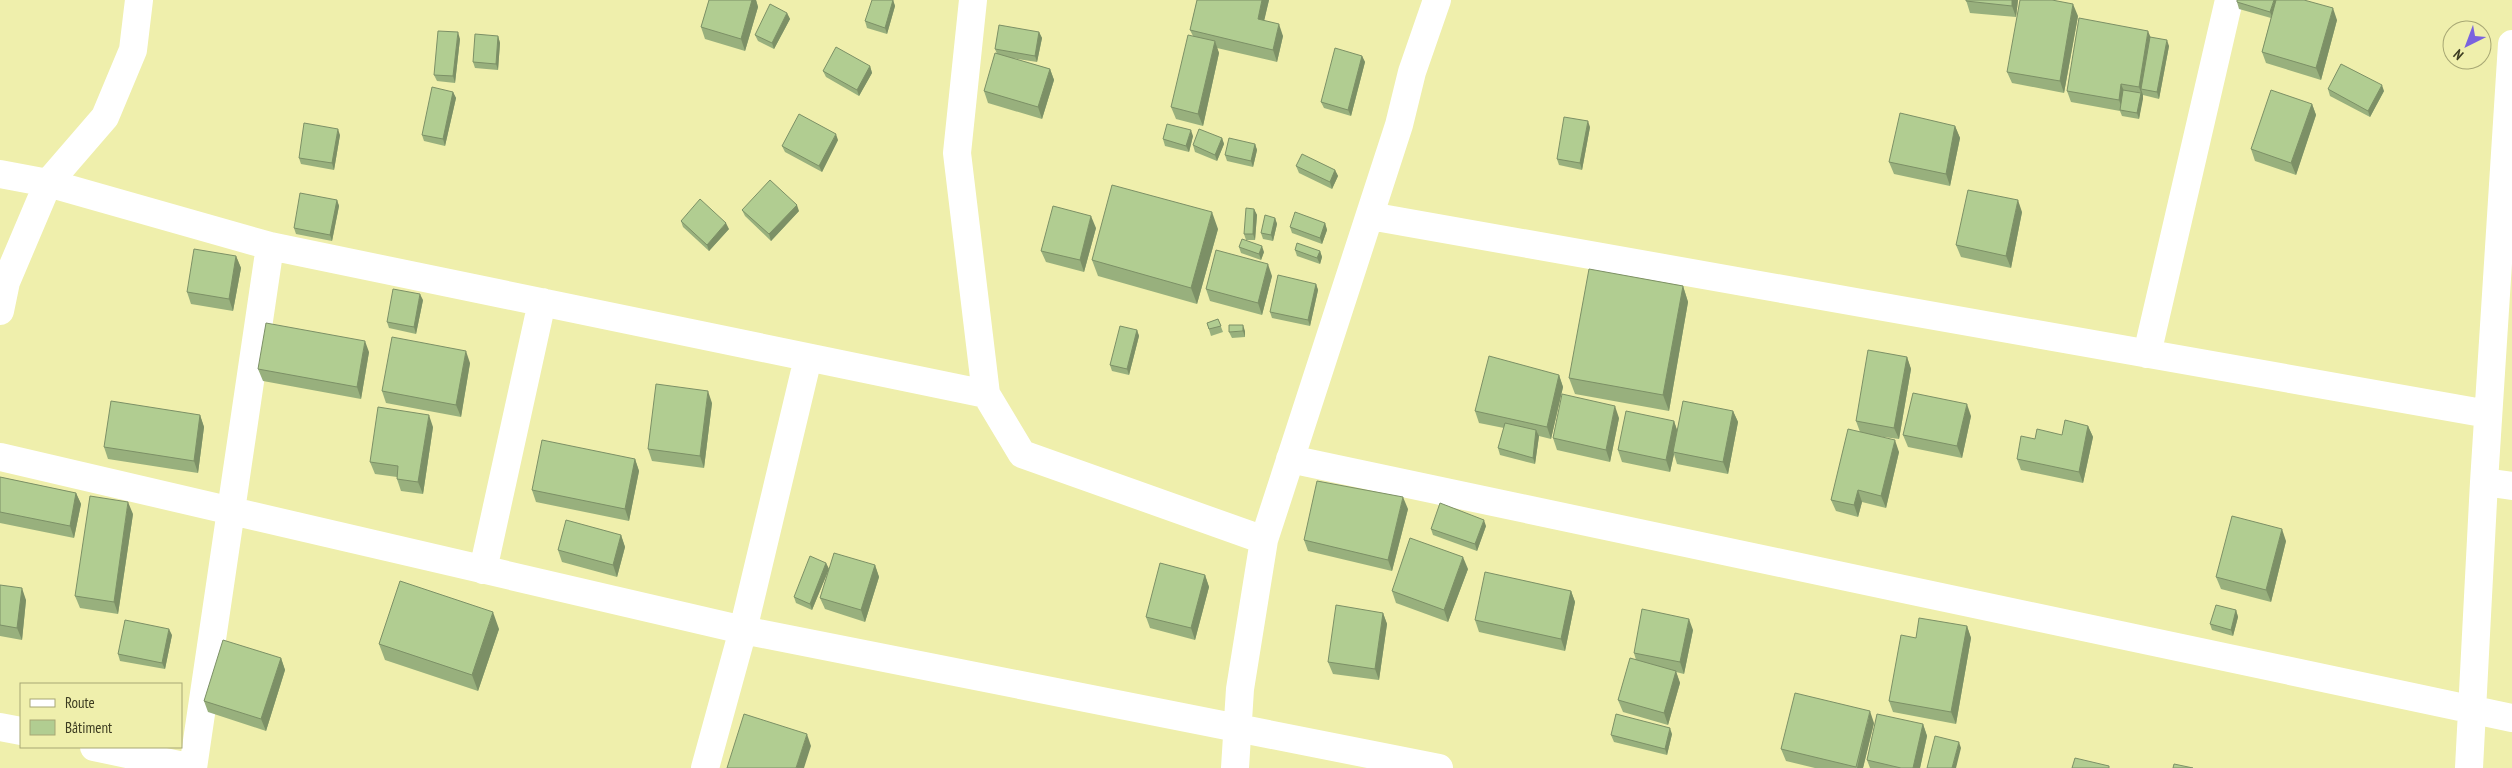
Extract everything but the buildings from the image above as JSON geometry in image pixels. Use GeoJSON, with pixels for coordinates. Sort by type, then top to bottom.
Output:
{"type":"FeatureCollection","features":[{"type":"Feature","properties":{"kind":"street"},"geometry":{"type":"LineString","coordinates":[[0,311],[6,282],[48,183],[105,117],[133,50],[138,0]]}},
{"type":"Feature","properties":{"kind":"street"},"geometry":{"type":"LineString","coordinates":[[973,0],[957,153],[986,394],[1022,454],[1264,540]]}},
{"type":"Feature","properties":{"kind":"street"},"geometry":{"type":"LineString","coordinates":[[1235,768],[1240,689],[1264,540],[1370,216],[1399,125],[1412,72],[1437,0]]}},
{"type":"Feature","properties":{"kind":"street"},"geometry":{"type":"LineString","coordinates":[[2147,354],[2229,0]]}},
{"type":"Feature","properties":{"kind":"street"},"geometry":{"type":"LineString","coordinates":[[2469,768],[2488,414],[2512,44]]}},
{"type":"Feature","properties":{"kind":"street"},"geometry":{"type":"LineString","coordinates":[[0,174],[48,183],[270,246],[986,394]]}},
{"type":"Feature","properties":{"kind":"street"},"geometry":{"type":"LineString","coordinates":[[1370,216],[2488,414]]}},
{"type":"Feature","properties":{"kind":"street"},"geometry":{"type":"LineString","coordinates":[[99,748],[193,768],[270,246]]}},
{"type":"Feature","properties":{"kind":"street"},"geometry":{"type":"LineString","coordinates":[[483,570],[542,302]]}},
{"type":"Feature","properties":{"kind":"street"},"geometry":{"type":"LineString","coordinates":[[706,768],[743,630],[808,358]]}},
{"type":"Feature","properties":{"kind":"street"},"geometry":{"type":"LineString","coordinates":[[0,457],[743,630],[1439,768]]}},
{"type":"Feature","properties":{"kind":"street"},"geometry":{"type":"LineString","coordinates":[[1290,459],[2512,718]]}},
{"type":"Feature","properties":{"kind":"street"},"geometry":{"type":"LineString","coordinates":[[2484,482],[2512,486]]}},
{"type":"Feature","properties":{"kind":"street"},"geometry":{"type":"LineString","coordinates":[[0,727],[20,731]]}}]}
